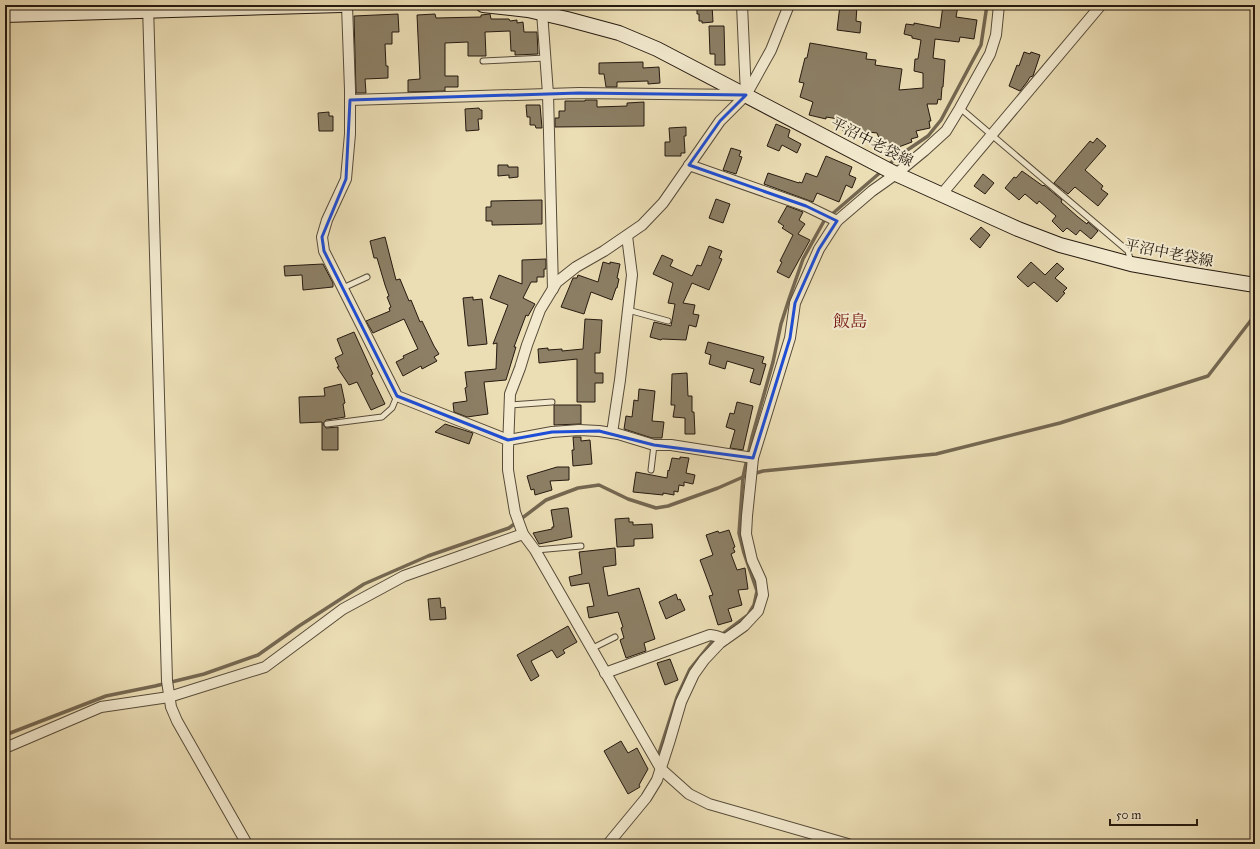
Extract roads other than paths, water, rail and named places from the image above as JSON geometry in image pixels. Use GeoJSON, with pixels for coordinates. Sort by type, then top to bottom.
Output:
{"type":"FeatureCollection","features":[{"type":"Feature","properties":{"kind":"main road"},"geometry":{"type":"LineString","coordinates":[[5,15],[148,8],[341,5]]}},
{"type":"Feature","properties":{"kind":"main road","name":"平沼中老袋線"},"geometry":{"type":"LineString","coordinates":[[483,5],[542,12],[619,33],[657,49],[896,174],[1018,229],[1060,245],[1131,264],[1255,285]]}},
{"type":"Feature","properties":{"kind":"street"},"geometry":{"type":"LineString","coordinates":[[347,5],[350,134],[346,179],[327,220],[322,237],[324,251],[397,396],[508,440],[552,432],[579,430],[599,431],[612,433],[654,445],[671,445],[753,458]]}},
{"type":"Feature","properties":{"kind":"street"},"geometry":{"type":"LineString","coordinates":[[742,5],[746,95]]}},
{"type":"Feature","properties":{"kind":"street"},"geometry":{"type":"LineString","coordinates":[[789,5],[771,50],[746,95],[720,122],[663,203],[642,225],[604,251],[576,267],[557,282],[540,310],[510,394],[508,470],[515,512],[524,534],[535,550],[591,650],[661,769],[689,794],[704,802],[848,844]]}},
{"type":"Feature","properties":{"kind":"street"},"geometry":{"type":"LineString","coordinates":[[608,844],[646,798],[656,780],[661,769],[681,702],[694,674],[704,660],[720,643],[744,626],[758,611],[763,595],[761,580],[752,560],[746,534],[746,516],[753,458],[790,338],[795,303],[819,249],[837,221],[872,191],[896,174],[946,131],[990,54],[996,35],[999,5]]}},
{"type":"Feature","properties":{"kind":"street"},"geometry":{"type":"LineString","coordinates":[[941,195],[1101,5]]}},
{"type":"Feature","properties":{"kind":"street"},"geometry":{"type":"LineString","coordinates":[[148,8],[167,681],[171,707],[177,721],[247,844]]}},
{"type":"Feature","properties":{"kind":"street"},"geometry":{"type":"LineString","coordinates":[[542,12],[548,94],[553,289]]}},
{"type":"Feature","properties":{"kind":"street"},"geometry":{"type":"LineString","coordinates":[[350,100],[578,93],[746,95]]}},
{"type":"Feature","properties":{"kind":"street"},"geometry":{"type":"LineString","coordinates":[[689,165],[806,206],[837,221]]}},
{"type":"Feature","properties":{"kind":"street"},"geometry":{"type":"LineString","coordinates":[[612,433],[620,380],[632,275],[627,236]]}},
{"type":"Feature","properties":{"kind":"street"},"geometry":{"type":"LineString","coordinates":[[5,748],[101,707],[169,697],[265,667],[343,609],[404,576],[524,534]]}},
{"type":"Feature","properties":{"kind":"street"},"geometry":{"type":"LineString","coordinates":[[605,673],[710,635],[725,639]]}},
{"type":"Feature","properties":{"kind":"lane"},"geometry":{"type":"LineString","coordinates":[[483,61],[546,58]]}},
{"type":"Feature","properties":{"kind":"lane"},"geometry":{"type":"LineString","coordinates":[[960,108],[1128,251],[1131,264]]}},
{"type":"Feature","properties":{"kind":"lane"},"geometry":{"type":"LineString","coordinates":[[343,288],[367,277]]}},
{"type":"Feature","properties":{"kind":"lane"},"geometry":{"type":"LineString","coordinates":[[628,310],[668,321]]}},
{"type":"Feature","properties":{"kind":"lane"},"geometry":{"type":"LineString","coordinates":[[327,424],[382,417],[392,408],[397,396]]}},
{"type":"Feature","properties":{"kind":"lane"},"geometry":{"type":"LineString","coordinates":[[510,405],[552,402]]}},
{"type":"Feature","properties":{"kind":"lane"},"geometry":{"type":"LineString","coordinates":[[651,470],[654,445]]}},
{"type":"Feature","properties":{"kind":"lane"},"geometry":{"type":"LineString","coordinates":[[535,550],[581,546]]}},
{"type":"Feature","properties":{"kind":"lane"},"geometry":{"type":"LineString","coordinates":[[591,650],[616,637]]}},
{"type":"Feature","properties":{"kind":"waterway"},"geometry":{"type":"LineString","coordinates":[[888,165],[928,136],[941,120],[981,45],[987,5]]}},
{"type":"Feature","properties":{"kind":"waterway"},"geometry":{"type":"LineString","coordinates":[[659,753],[677,697],[690,669],[712,642],[748,615],[754,605],[757,591],[739,533],[743,477],[752,437],[773,362],[781,324],[803,259],[824,221],[882,171]]}},
{"type":"Feature","properties":{"kind":"waterway"},"geometry":{"type":"LineString","coordinates":[[5,735],[106,696],[204,674],[258,655],[299,626],[364,584],[428,556],[509,528],[546,500],[578,488],[599,485],[628,499],[656,508],[668,506],[718,488],[743,477],[763,471],[936,454],[1060,423],[1208,376],[1255,315]]}},
{"type":"Feature","properties":{"kind":"district","name":"飯島"},"geometry":{"type":"Point","coordinates":[850,321]}}]}
